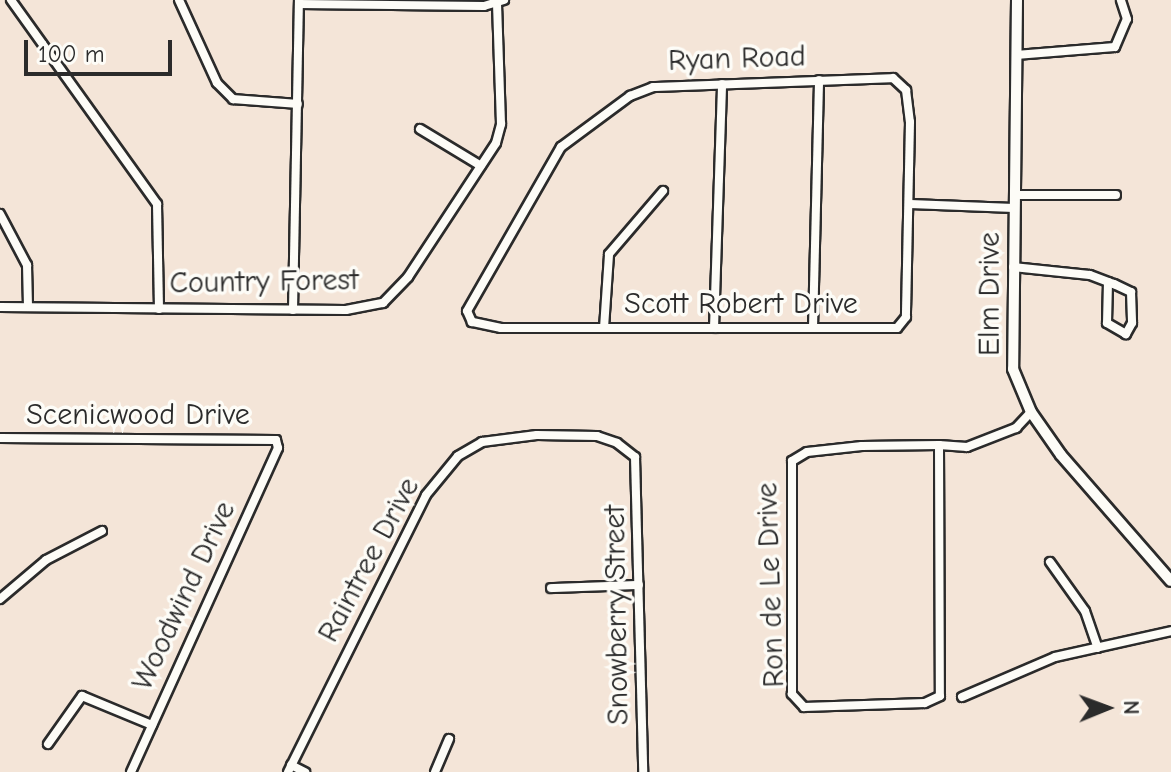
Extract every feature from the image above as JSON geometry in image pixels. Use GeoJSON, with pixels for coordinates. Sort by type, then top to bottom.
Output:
{"type":"FeatureCollection","features":[{"type":"Feature","properties":{"kind":"street"},"geometry":{"type":"LineString","coordinates":[[11,0],[157,204],[159,309]]}},
{"type":"Feature","properties":{"kind":"street"},"geometry":{"type":"LineString","coordinates":[[179,0],[217,83],[233,99],[298,104]]}},
{"type":"Feature","properties":{"kind":"street","name":"Elm Drive"},"geometry":{"type":"LineString","coordinates":[[1017,0],[1013,369],[1031,412],[1093,495],[1171,581]]}},
{"type":"Feature","properties":{"kind":"street"},"geometry":{"type":"LineString","coordinates":[[1016,55],[1115,47],[1127,19],[1121,0]]}},
{"type":"Feature","properties":{"kind":"street"},"geometry":{"type":"LineString","coordinates":[[293,310],[299,2],[501,1]]}},
{"type":"Feature","properties":{"kind":"street","name":"Country Forest"},"geometry":{"type":"LineString","coordinates":[[0,307],[346,310],[383,303],[408,277],[481,166],[501,124],[501,1]]}},
{"type":"Feature","properties":{"kind":"street","name":"Ryan Road"},"geometry":{"type":"LineString","coordinates":[[467,311],[561,147],[630,96],[653,87],[893,78],[906,90],[910,204]]}},
{"type":"Feature","properties":{"kind":"street"},"geometry":{"type":"LineString","coordinates":[[813,328],[819,80]]}},
{"type":"Feature","properties":{"kind":"street"},"geometry":{"type":"LineString","coordinates":[[714,328],[722,84]]}},
{"type":"Feature","properties":{"kind":"street"},"geometry":{"type":"LineString","coordinates":[[420,129],[481,166]]}},
{"type":"Feature","properties":{"kind":"street"},"geometry":{"type":"LineString","coordinates":[[604,328],[609,254],[663,191]]}},
{"type":"Feature","properties":{"kind":"street"},"geometry":{"type":"LineString","coordinates":[[1014,195],[1116,195]]}},
{"type":"Feature","properties":{"kind":"street"},"geometry":{"type":"LineString","coordinates":[[910,204],[1014,208]]}},
{"type":"Feature","properties":{"kind":"street","name":"Scott Robert Drive"},"geometry":{"type":"LineString","coordinates":[[467,311],[472,322],[501,328],[897,328],[906,317],[910,204]]}},
{"type":"Feature","properties":{"kind":"street"},"geometry":{"type":"LineString","coordinates":[[0,214],[27,265],[28,307]]}},
{"type":"Feature","properties":{"kind":"street"},"geometry":{"type":"LineString","coordinates":[[1013,267],[1063,270],[1108,282],[1131,292],[1132,323],[1126,334],[1107,323],[1108,282]]}},
{"type":"Feature","properties":{"kind":"street","name":"Ron de Le Drive"},"geometry":{"type":"LineString","coordinates":[[939,445],[940,696],[925,703],[804,707],[792,694],[792,461],[807,452],[939,445],[967,447],[1016,428],[1031,412]]}},
{"type":"Feature","properties":{"kind":"street","name":"Raintree Drive"},"geometry":{"type":"LineString","coordinates":[[290,769],[426,495],[458,456],[482,442],[537,435],[597,436],[617,443],[635,457]]}},
{"type":"Feature","properties":{"kind":"street","name":"Scenicwood Drive"},"geometry":{"type":"LineString","coordinates":[[0,438],[276,440]]}},
{"type":"Feature","properties":{"kind":"street","name":"Woodwind Drive"},"geometry":{"type":"LineString","coordinates":[[131,772],[278,448],[276,440]]}},
{"type":"Feature","properties":{"kind":"street","name":"Snowberry Street"},"geometry":{"type":"LineString","coordinates":[[635,457],[643,772]]}},
{"type":"Feature","properties":{"kind":"street"},"geometry":{"type":"LineString","coordinates":[[0,599],[46,560],[102,531]]}},
{"type":"Feature","properties":{"kind":"street"},"geometry":{"type":"LineString","coordinates":[[1050,562],[1085,611],[1098,648]]}},
{"type":"Feature","properties":{"kind":"street"},"geometry":{"type":"LineString","coordinates":[[551,588],[639,585]]}},
{"type":"Feature","properties":{"kind":"street"},"geometry":{"type":"LineString","coordinates":[[962,697],[1055,657],[1171,631]]}},
{"type":"Feature","properties":{"kind":"street"},"geometry":{"type":"LineString","coordinates":[[48,744],[82,696],[152,725]]}},
{"type":"Feature","properties":{"kind":"street"},"geometry":{"type":"LineString","coordinates":[[435,772],[449,739]]}},
{"type":"Feature","properties":{"kind":"street"},"geometry":{"type":"LineString","coordinates":[[290,769],[305,772]]}}]}
